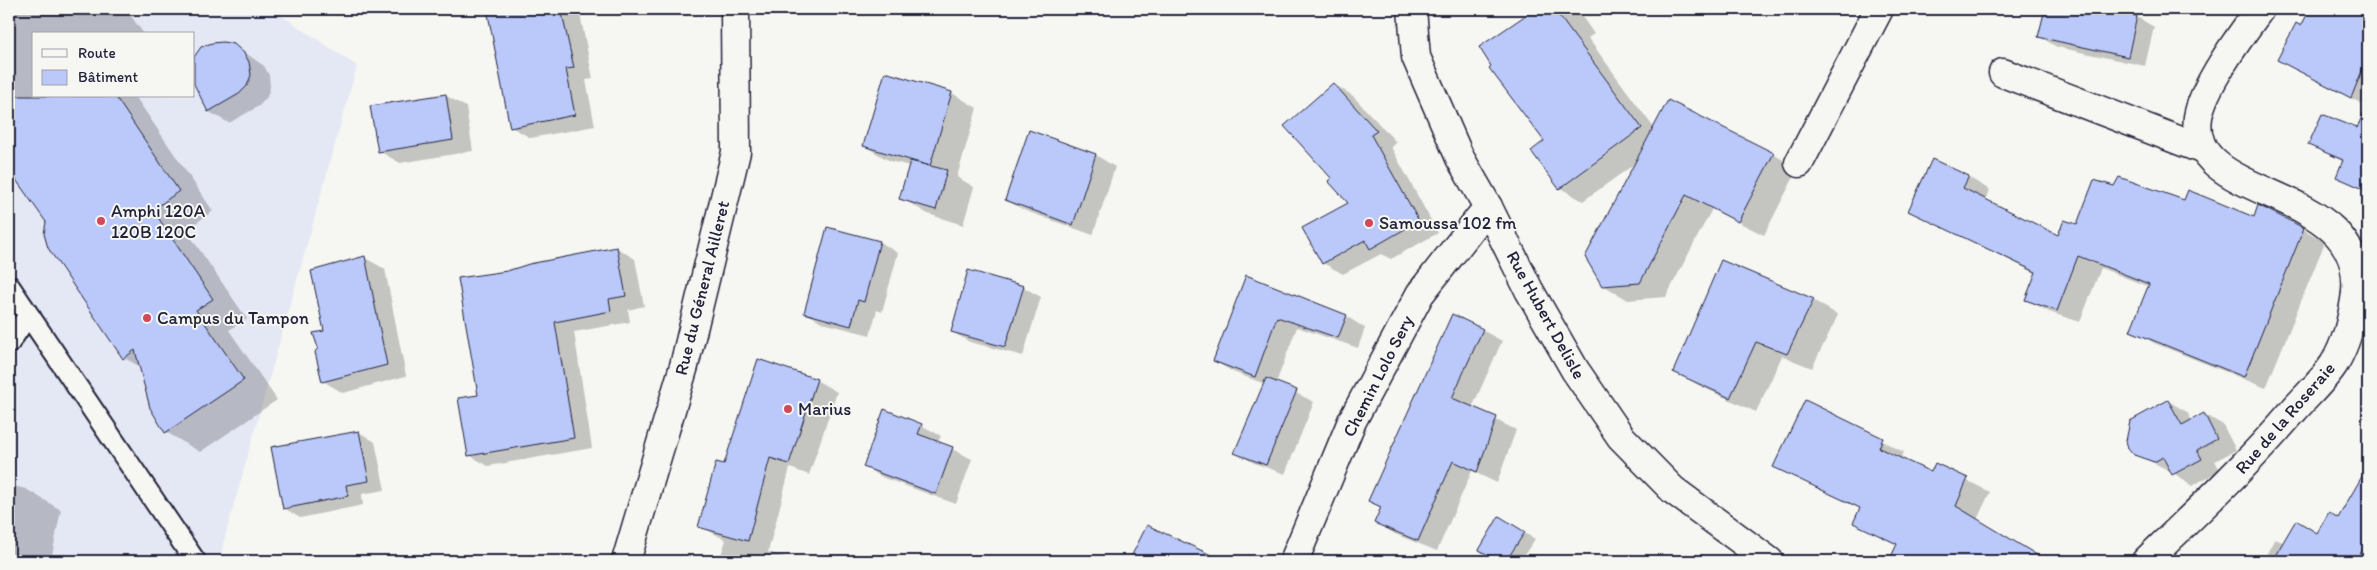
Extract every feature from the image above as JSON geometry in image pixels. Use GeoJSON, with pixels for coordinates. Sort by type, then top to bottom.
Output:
{"type":"FeatureCollection","features":[{"type":"Feature","properties":{"kind":"street","name":"Rue du Géneral Ailleret"},"geometry":{"type":"LineString","coordinates":[[626,561],[684,366],[736,152],[735,9]]}},
{"type":"Feature","properties":{"kind":"street","name":"Rue Hubert Delisle"},"geometry":{"type":"LineString","coordinates":[[1412,9],[1416,57],[1460,158],[1488,207],[1529,290],[1575,370],[1621,437],[1673,490],[1769,561]]}},
{"type":"Feature","properties":{"kind":"street"},"geometry":{"type":"LineString","coordinates":[[1799,163],[1879,9]]}},
{"type":"Feature","properties":{"kind":"street"},"geometry":{"type":"LineString","coordinates":[[2204,150],[2199,135],[2198,118],[2202,102],[2230,50],[2260,9]]}},
{"type":"Feature","properties":{"kind":"street"},"geometry":{"type":"LineString","coordinates":[[2003,73],[2204,150]]}},
{"type":"Feature","properties":{"kind":"street","name":"Rue de la Roseraie"},"geometry":{"type":"LineString","coordinates":[[2146,561],[2256,454],[2333,365],[2350,331],[2356,294],[2355,270],[2348,249],[2334,229],[2316,215],[2228,173],[2215,163],[2204,150]]}},
{"type":"Feature","properties":{"kind":"street","name":"Chemin Lolo Sery"},"geometry":{"type":"LineString","coordinates":[[1294,561],[1352,421],[1420,294],[1488,207]]}},
{"type":"Feature","properties":{"kind":"lane"},"geometry":{"type":"LineString","coordinates":[[9,286],[195,561]]}},
{"type":"Feature","properties":{"kind":"lane"},"geometry":{"type":"LineString","coordinates":[[9,343],[22,325],[31,318]]}},
{"type":"Feature","properties":{"kind":"shaded area","name":"Campus du Tampon"},"geometry":{"type":"Polygon","coordinates":[[[9,9],[272,9],[357,66],[224,540],[220,561],[9,561],[9,9]]]}},
{"type":"Feature","properties":{"kind":"building"},"geometry":{"type":"Polygon","coordinates":[[[487,9],[561,9],[574,68],[566,69],[575,115],[510,128],[487,9]]]}},
{"type":"Feature","properties":{"kind":"building"},"geometry":{"type":"Polygon","coordinates":[[[1535,9],[1554,9],[1642,128],[1559,189],[1531,151],[1544,141],[1489,68],[1491,66],[1479,47],[1535,9]]]}},
{"type":"Feature","properties":{"kind":"building"},"geometry":{"type":"Polygon","coordinates":[[[2045,9],[2106,9],[2137,16],[2128,57],[2038,37],[2045,9]]]}},
{"type":"Feature","properties":{"kind":"building"},"geometry":{"type":"Polygon","coordinates":[[[2310,9],[2368,9],[2368,56],[2351,98],[2277,60],[2296,23],[2301,26],[2310,9]]]}},
{"type":"Feature","properties":{"kind":"building"},"geometry":{"type":"Polygon","coordinates":[[[212,43],[234,44],[244,53],[249,62],[251,75],[247,86],[239,94],[208,112],[195,86],[195,56],[201,47],[212,43]]]}},
{"type":"Feature","properties":{"kind":"building"},"geometry":{"type":"Polygon","coordinates":[[[885,72],[952,92],[930,166],[863,146],[885,72]]]}},
{"type":"Feature","properties":{"kind":"building"},"geometry":{"type":"Polygon","coordinates":[[[1333,83],[1377,131],[1371,135],[1419,221],[1370,249],[1365,240],[1322,264],[1302,228],[1348,203],[1328,181],[1331,178],[1284,126],[1333,83]]]}},
{"type":"Feature","properties":{"kind":"building"},"geometry":{"type":"Polygon","coordinates":[[[446,94],[453,140],[378,152],[370,106],[446,94]]]}},
{"type":"Feature","properties":{"kind":"building","name":"Amphi 120A 120B 120C"},"geometry":{"type":"Polygon","coordinates":[[[9,96],[32,96],[32,98],[116,98],[179,191],[153,210],[213,299],[196,310],[244,380],[165,433],[150,408],[135,350],[123,359],[48,248],[44,234],[46,222],[9,170],[9,96]]]}},
{"type":"Feature","properties":{"kind":"building"},"geometry":{"type":"Polygon","coordinates":[[[1668,100],[1774,153],[1738,222],[1686,195],[1640,283],[1602,286],[1585,257],[1668,100]]]}},
{"type":"Feature","properties":{"kind":"building"},"geometry":{"type":"Polygon","coordinates":[[[2368,102],[2368,191],[2336,177],[2343,160],[2308,145],[2322,114],[2357,128],[2368,102]]]}},
{"type":"Feature","properties":{"kind":"building"},"geometry":{"type":"Polygon","coordinates":[[[1029,130],[1096,154],[1073,225],[1005,200],[1029,130]]]}},
{"type":"Feature","properties":{"kind":"building"},"geometry":{"type":"Polygon","coordinates":[[[1932,159],[1969,176],[1963,188],[2058,235],[2064,220],[2077,224],[2094,180],[2114,186],[2119,177],[2184,200],[2188,190],[2254,217],[2258,205],[2304,228],[2244,377],[2130,331],[2149,284],[2078,256],[2057,311],[2025,300],[2036,272],[1908,211],[1932,159]]]}},
{"type":"Feature","properties":{"kind":"building"},"geometry":{"type":"Polygon","coordinates":[[[910,161],[947,170],[936,210],[899,199],[910,161]]]}},
{"type":"Feature","properties":{"kind":"building"},"geometry":{"type":"Polygon","coordinates":[[[827,227],[880,241],[864,302],[858,300],[851,326],[804,313],[827,227]]]}},
{"type":"Feature","properties":{"kind":"building"},"geometry":{"type":"Polygon","coordinates":[[[617,247],[626,296],[609,299],[611,311],[555,322],[574,438],[468,456],[458,398],[478,395],[458,278],[507,271],[529,264],[617,247]]]}},
{"type":"Feature","properties":{"kind":"building"},"geometry":{"type":"Polygon","coordinates":[[[365,256],[387,365],[322,382],[315,352],[318,348],[313,333],[324,331],[311,271],[365,256]]]}},
{"type":"Feature","properties":{"kind":"building"},"geometry":{"type":"Polygon","coordinates":[[[1721,260],[1814,299],[1787,354],[1756,342],[1730,398],[1673,372],[1721,260]]]}},
{"type":"Feature","properties":{"kind":"building"},"geometry":{"type":"Polygon","coordinates":[[[968,270],[1024,286],[1005,347],[951,332],[968,270]]]}},
{"type":"Feature","properties":{"kind":"building"},"geometry":{"type":"Polygon","coordinates":[[[1246,275],[1347,315],[1338,338],[1277,317],[1255,377],[1213,361],[1246,275]]]}},
{"type":"Feature","properties":{"kind":"building"},"geometry":{"type":"Polygon","coordinates":[[[1452,314],[1483,329],[1452,398],[1497,417],[1477,472],[1453,461],[1418,541],[1374,523],[1381,507],[1368,501],[1452,314]]]}},
{"type":"Feature","properties":{"kind":"building"},"geometry":{"type":"Polygon","coordinates":[[[758,359],[817,379],[789,464],[770,458],[748,541],[698,527],[716,462],[724,464],[758,359]]]}},
{"type":"Feature","properties":{"kind":"building"},"geometry":{"type":"Polygon","coordinates":[[[1266,378],[1297,390],[1266,465],[1234,453],[1266,378]]]}},
{"type":"Feature","properties":{"kind":"building"},"geometry":{"type":"Polygon","coordinates":[[[1805,400],[1883,438],[1879,448],[1931,472],[1935,463],[1968,478],[1956,506],[2047,561],[1889,561],[1897,544],[1853,523],[1860,508],[1773,467],[1805,400]]]}},
{"type":"Feature","properties":{"kind":"building"},"geometry":{"type":"Polygon","coordinates":[[[2168,400],[2182,425],[2204,413],[2217,439],[2197,450],[2202,459],[2172,475],[2163,457],[2154,462],[2134,455],[2128,448],[2126,441],[2130,421],[2168,400]]]}},
{"type":"Feature","properties":{"kind":"building"},"geometry":{"type":"Polygon","coordinates":[[[884,409],[922,424],[918,434],[953,447],[936,494],[863,467],[884,409]]]}},
{"type":"Feature","properties":{"kind":"building"},"geometry":{"type":"Polygon","coordinates":[[[359,431],[369,481],[346,485],[348,496],[283,509],[271,447],[359,431]]]}},
{"type":"Feature","properties":{"kind":"building"},"geometry":{"type":"Polygon","coordinates":[[[2368,466],[2368,540],[2358,558],[2364,561],[2272,561],[2296,520],[2317,533],[2329,512],[2338,518],[2368,466]]]}},
{"type":"Feature","properties":{"kind":"building"},"geometry":{"type":"Polygon","coordinates":[[[1499,516],[1525,532],[1506,561],[1499,561],[1479,550],[1499,516]]]}},
{"type":"Feature","properties":{"kind":"building"},"geometry":{"type":"Polygon","coordinates":[[[1147,525],[1224,561],[1129,561],[1147,525]]]}},
{"type":"Feature","properties":{"kind":"place","name":"Amphi 120A 120B 120C"},"geometry":{"type":"Point","coordinates":[101,221]}},
{"type":"Feature","properties":{"kind":"place","name":"Samoussa 102 fm"},"geometry":{"type":"Point","coordinates":[1369,223]}},
{"type":"Feature","properties":{"kind":"place","name":"Campus du Tampon"},"geometry":{"type":"Point","coordinates":[147,318]}},
{"type":"Feature","properties":{"kind":"place","name":"Marius"},"geometry":{"type":"Point","coordinates":[788,409]}}]}
